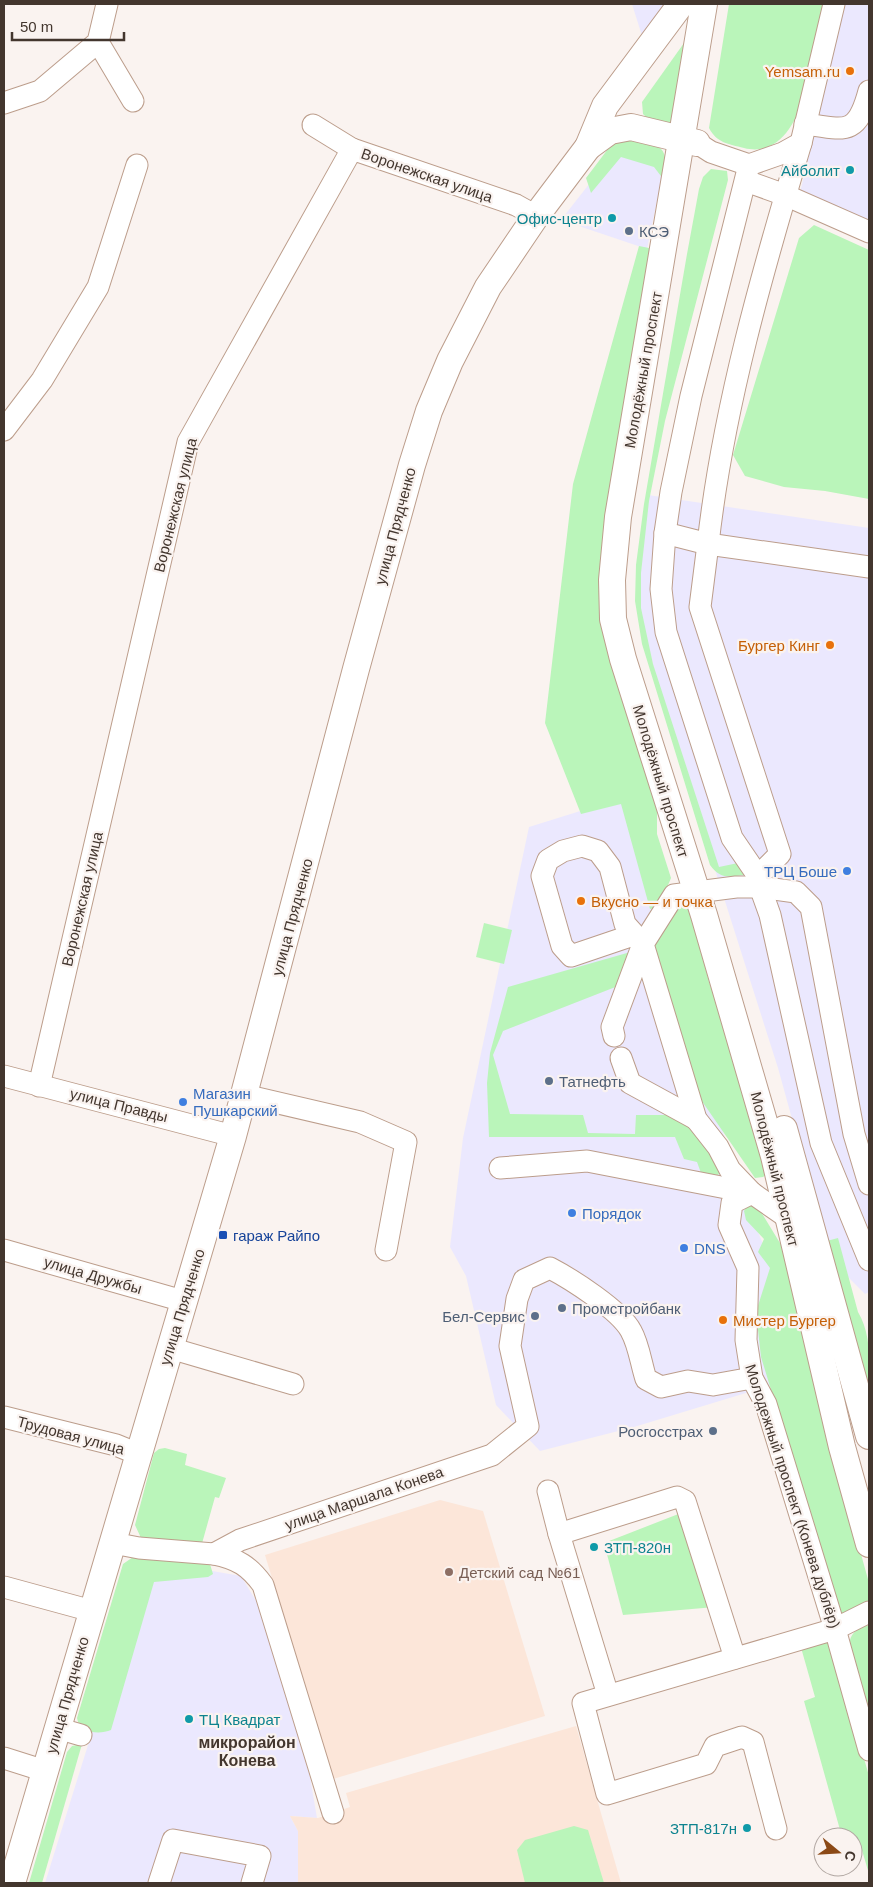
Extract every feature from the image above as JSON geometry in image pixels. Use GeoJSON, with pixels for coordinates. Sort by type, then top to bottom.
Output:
{"type":"FeatureCollection","features":[{"type":"Feature","properties":{"kind":"main road","name":"улица Прядченко"},"geometry":{"type":"LineString","coordinates":[[12,1883],[45,1770],[69,1732],[92,1611],[233,1136],[382,576],[429,411],[450,361],[488,287],[536,216],[588,147],[605,106],[681,4]]}},
{"type":"Feature","properties":{"kind":"main road","name":"Молодёжный проспект"},"geometry":{"type":"LineString","coordinates":[[689,142],[704,4]]}},
{"type":"Feature","properties":{"kind":"main road","name":"Молодёжный проспект"},"geometry":{"type":"LineString","coordinates":[[721,4],[689,142],[618,517],[612,580],[613,618],[623,659],[704,891],[802,1189],[869,1436]]}},
{"type":"Feature","properties":{"kind":"main road"},"geometry":{"type":"LineString","coordinates":[[588,147],[610,131],[631,127],[689,142]]}},
{"type":"Feature","properties":{"kind":"main road","name":"Молодёжный проспект"},"geometry":{"type":"LineString","coordinates":[[704,891],[774,1156],[842,1447],[869,1544]]}},
{"type":"Feature","properties":{"kind":"street"},"geometry":{"type":"LineString","coordinates":[[4,103],[40,91],[98,42],[107,4]]}},
{"type":"Feature","properties":{"kind":"street"},"geometry":{"type":"LineString","coordinates":[[759,881],[780,854],[700,607],[714,488],[725,426],[803,133],[834,4]]}},
{"type":"Feature","properties":{"kind":"street"},"geometry":{"type":"LineString","coordinates":[[98,42],[133,101]]}},
{"type":"Feature","properties":{"kind":"street"},"geometry":{"type":"LineString","coordinates":[[869,91],[863,112],[854,124],[841,129],[803,133],[783,152],[748,173],[690,396],[671,492],[665,533],[661,589],[666,632],[732,838],[759,881],[770,915],[820,1143],[869,1260]]}},
{"type":"Feature","properties":{"kind":"street"},"geometry":{"type":"LineString","coordinates":[[313,125],[352,149]]}},
{"type":"Feature","properties":{"kind":"street"},"geometry":{"type":"LineString","coordinates":[[689,142],[711,152],[785,195],[869,232]]}},
{"type":"Feature","properties":{"kind":"street","name":"Воронежская улица"},"geometry":{"type":"LineString","coordinates":[[39,1086],[188,442],[352,149],[516,206],[536,216]]}},
{"type":"Feature","properties":{"kind":"street"},"geometry":{"type":"LineString","coordinates":[[4,430],[42,380],[98,287],[137,165]]}},
{"type":"Feature","properties":{"kind":"street"},"geometry":{"type":"LineString","coordinates":[[665,533],[708,544],[869,567]]}},
{"type":"Feature","properties":{"kind":"street"},"geometry":{"type":"LineString","coordinates":[[638,939],[571,956],[562,946],[542,876],[548,860],[563,851],[582,846],[598,851],[610,867],[625,924],[638,939],[696,1120],[718,1147],[730,1170],[752,1193],[788,1218]]}},
{"type":"Feature","properties":{"kind":"street"},"geometry":{"type":"LineString","coordinates":[[614,1036],[612,1027],[638,939],[674,895],[759,881],[796,892],[811,907],[854,1134],[869,1184]]}},
{"type":"Feature","properties":{"kind":"street"},"geometry":{"type":"LineString","coordinates":[[621,1058],[630,1083],[696,1120]]}},
{"type":"Feature","properties":{"kind":"street","name":"улица Правды"},"geometry":{"type":"LineString","coordinates":[[4,1076],[233,1136]]}},
{"type":"Feature","properties":{"kind":"street"},"geometry":{"type":"LineString","coordinates":[[244,1095],[360,1122],[406,1142],[386,1250]]}},
{"type":"Feature","properties":{"kind":"street"},"geometry":{"type":"LineString","coordinates":[[500,1168],[588,1161],[752,1193]]}},
{"type":"Feature","properties":{"kind":"street","name":"Молодежный проспект (Конева дублёр)"},"geometry":{"type":"LineString","coordinates":[[752,1193],[732,1203],[729,1225],[748,1268],[746,1340],[752,1378],[766,1404],[835,1629],[869,1750]]}},
{"type":"Feature","properties":{"kind":"street","name":"улица Дружбы"},"geometry":{"type":"LineString","coordinates":[[4,1250],[183,1300]]}},
{"type":"Feature","properties":{"kind":"street","name":"улица Маршала Конева"},"geometry":{"type":"LineString","coordinates":[[214,1554],[240,1540],[492,1454],[528,1426],[510,1346],[517,1299],[524,1280],[550,1268],[574,1280],[613,1312],[631,1330],[646,1379],[661,1386],[688,1381],[713,1385],[752,1378]]}},
{"type":"Feature","properties":{"kind":"street"},"geometry":{"type":"LineString","coordinates":[[170,1348],[293,1384]]}},
{"type":"Feature","properties":{"kind":"street","name":"Трудовая улица"},"geometry":{"type":"LineString","coordinates":[[4,1417],[116,1446],[138,1454]]}},
{"type":"Feature","properties":{"kind":"street"},"geometry":{"type":"LineString","coordinates":[[548,1491],[559,1534],[608,1695]]}},
{"type":"Feature","properties":{"kind":"street"},"geometry":{"type":"LineString","coordinates":[[559,1534],[677,1497],[685,1501],[735,1658]]}},
{"type":"Feature","properties":{"kind":"street"},"geometry":{"type":"LineString","coordinates":[[113,1543],[139,1548],[226,1556],[251,1569],[263,1585],[333,1813]]}},
{"type":"Feature","properties":{"kind":"street"},"geometry":{"type":"LineString","coordinates":[[4,1587],[92,1611]]}},
{"type":"Feature","properties":{"kind":"street"},"geometry":{"type":"LineString","coordinates":[[776,1829],[753,1742],[742,1737],[715,1746],[706,1764],[607,1794],[583,1703],[835,1629],[869,1612]]}},
{"type":"Feature","properties":{"kind":"street"},"geometry":{"type":"LineString","coordinates":[[4,1758],[45,1770]]}},
{"type":"Feature","properties":{"kind":"street"},"geometry":{"type":"LineString","coordinates":[[159,1883],[173,1840],[260,1856],[252,1883]]}},
{"type":"Feature","properties":{"kind":"shaded area"},"geometry":{"type":"Polygon","coordinates":[[[632,4],[669,4],[643,39],[632,4]]]}},
{"type":"Feature","properties":{"kind":"shaded area"},"geometry":{"type":"Polygon","coordinates":[[[845,4],[869,4],[869,225],[799,197],[845,4]]]}},
{"type":"Feature","properties":{"kind":"shaded area"},"geometry":{"type":"Polygon","coordinates":[[[615,151],[632,152],[663,172],[647,249],[561,220],[615,151]]]}},
{"type":"Feature","properties":{"kind":"shaded area"},"geometry":{"type":"Polygon","coordinates":[[[648,495],[869,528],[869,1292],[865,1294],[831,1260],[778,1068],[663,706],[638,603],[648,495]]]}},
{"type":"Feature","properties":{"kind":"shaded area"},"geometry":{"type":"Polygon","coordinates":[[[622,798],[711,1097],[753,1220],[773,1268],[802,1376],[634,1427],[540,1451],[496,1405],[466,1276],[450,1247],[463,1138],[529,827],[622,798]]]}},
{"type":"Feature","properties":{"kind":"shaded area"},"geometry":{"type":"Polygon","coordinates":[[[440,1500],[483,1511],[545,1716],[333,1779],[265,1555],[440,1500]]]}},
{"type":"Feature","properties":{"kind":"shaded area"},"geometry":{"type":"Polygon","coordinates":[[[195,1568],[241,1576],[261,1609],[310,1777],[317,1818],[290,1816],[298,1831],[298,1883],[45,1883],[141,1575],[195,1568]]]}},
{"type":"Feature","properties":{"kind":"shaded area"},"geometry":{"type":"Polygon","coordinates":[[[576,1726],[621,1883],[298,1883],[298,1831],[290,1816],[318,1818],[350,1807],[346,1793],[576,1726]]]}},
{"type":"Feature","properties":{"kind":"green space"},"geometry":{"type":"Polygon","coordinates":[[[729,4],[822,4],[823,15],[810,79],[803,102],[793,123],[780,139],[764,148],[744,148],[728,144],[719,140],[709,128],[729,4]]]}},
{"type":"Feature","properties":{"kind":"green space"},"geometry":{"type":"Polygon","coordinates":[[[684,43],[687,48],[677,113],[670,123],[651,122],[643,114],[642,102],[684,43]]]}},
{"type":"Feature","properties":{"kind":"green space"},"geometry":{"type":"Polygon","coordinates":[[[621,138],[640,140],[659,147],[663,151],[666,160],[664,180],[654,167],[621,157],[591,193],[586,178],[614,141],[621,138]]]}},
{"type":"Feature","properties":{"kind":"green space"},"geometry":{"type":"Polygon","coordinates":[[[711,169],[727,171],[728,180],[665,421],[649,501],[641,573],[641,608],[653,664],[719,867],[738,863],[747,871],[744,875],[729,876],[717,873],[710,865],[642,644],[635,601],[636,565],[644,504],[687,254],[699,189],[703,177],[711,169]]]}},
{"type":"Feature","properties":{"kind":"green space"},"geometry":{"type":"Polygon","coordinates":[[[814,225],[869,250],[869,499],[825,491],[784,487],[745,476],[733,455],[799,238],[814,225]]]}},
{"type":"Feature","properties":{"kind":"green space"},"geometry":{"type":"Polygon","coordinates":[[[639,246],[654,249],[604,546],[657,804],[657,834],[671,878],[659,907],[650,909],[621,804],[581,814],[545,723],[573,484],[639,246]]]}},
{"type":"Feature","properties":{"kind":"green space"},"geometry":{"type":"Polygon","coordinates":[[[681,897],[690,906],[709,982],[735,1057],[767,1174],[763,1177],[755,1178],[697,1094],[656,959],[654,944],[681,897]]]}},
{"type":"Feature","properties":{"kind":"green space"},"geometry":{"type":"Polygon","coordinates":[[[484,923],[512,930],[504,964],[476,957],[484,923]]]}},
{"type":"Feature","properties":{"kind":"green space"},"geometry":{"type":"Polygon","coordinates":[[[634,951],[618,986],[503,1031],[493,1055],[510,1114],[583,1115],[588,1133],[635,1134],[636,1115],[673,1115],[692,1124],[723,1168],[718,1175],[701,1173],[697,1162],[684,1159],[675,1137],[489,1137],[487,1083],[490,1053],[508,987],[634,951]]]}},
{"type":"Feature","properties":{"kind":"green space"},"geometry":{"type":"Polygon","coordinates":[[[748,1205],[758,1207],[783,1248],[835,1460],[869,1583],[869,1611],[842,1614],[837,1606],[761,1357],[756,1312],[770,1268],[758,1252],[764,1239],[746,1220],[744,1211],[748,1205]]]}},
{"type":"Feature","properties":{"kind":"green space"},"geometry":{"type":"Polygon","coordinates":[[[838,1238],[858,1312],[866,1332],[869,1354],[869,1399],[823,1242],[838,1238]]]}},
{"type":"Feature","properties":{"kind":"green space"},"geometry":{"type":"Polygon","coordinates":[[[165,1448],[187,1454],[185,1465],[226,1478],[219,1498],[215,1497],[201,1547],[141,1538],[135,1525],[154,1453],[159,1449],[165,1448]]]}},
{"type":"Feature","properties":{"kind":"green space"},"geometry":{"type":"Polygon","coordinates":[[[681,1513],[715,1607],[623,1615],[604,1543],[681,1513]]]}},
{"type":"Feature","properties":{"kind":"green space"},"geometry":{"type":"Polygon","coordinates":[[[136,1555],[209,1561],[213,1574],[208,1577],[154,1582],[111,1730],[106,1732],[90,1732],[81,1727],[77,1718],[123,1564],[136,1555]]]}},
{"type":"Feature","properties":{"kind":"green space"},"geometry":{"type":"Polygon","coordinates":[[[866,1625],[869,1626],[869,1717],[853,1668],[850,1648],[852,1635],[866,1625]]]}},
{"type":"Feature","properties":{"kind":"green space"},"geometry":{"type":"Polygon","coordinates":[[[821,1638],[831,1643],[869,1776],[869,1874],[863,1854],[863,1827],[839,1827],[804,1701],[815,1697],[800,1644],[821,1638]]]}},
{"type":"Feature","properties":{"kind":"green space"},"geometry":{"type":"Polygon","coordinates":[[[82,1744],[42,1883],[29,1883],[67,1752],[72,1746],[82,1744]]]}},
{"type":"Feature","properties":{"kind":"green space"},"geometry":{"type":"Polygon","coordinates":[[[574,1826],[588,1830],[604,1883],[525,1883],[517,1850],[525,1840],[574,1826]]]}},
{"type":"Feature","properties":{"kind":"place","name":"Yemsam.ru"},"geometry":{"type":"Point","coordinates":[850,71]}},
{"type":"Feature","properties":{"kind":"place","name":"Айболит"},"geometry":{"type":"Point","coordinates":[850,170]}},
{"type":"Feature","properties":{"kind":"place","name":"Офис-центр"},"geometry":{"type":"Point","coordinates":[612,218]}},
{"type":"Feature","properties":{"kind":"place","name":"КСЭ"},"geometry":{"type":"Point","coordinates":[629,231]}},
{"type":"Feature","properties":{"kind":"place","name":"Бургер Кинг"},"geometry":{"type":"Point","coordinates":[830,645]}},
{"type":"Feature","properties":{"kind":"place","name":"ТРЦ Боше"},"geometry":{"type":"Point","coordinates":[847,871]}},
{"type":"Feature","properties":{"kind":"place","name":"Вкусно — и точка"},"geometry":{"type":"Point","coordinates":[581,901]}},
{"type":"Feature","properties":{"kind":"place","name":"Татнефть"},"geometry":{"type":"Point","coordinates":[549,1081]}},
{"type":"Feature","properties":{"kind":"place","name":"Магазин Пушкарский"},"geometry":{"type":"Point","coordinates":[183,1102]}},
{"type":"Feature","properties":{"kind":"place","name":"Порядок"},"geometry":{"type":"Point","coordinates":[572,1213]}},
{"type":"Feature","properties":{"kind":"place","name":"гараж Райпо"},"geometry":{"type":"Point","coordinates":[223,1235]}},
{"type":"Feature","properties":{"kind":"place","name":"DNS"},"geometry":{"type":"Point","coordinates":[684,1248]}},
{"type":"Feature","properties":{"kind":"place","name":"Промстройбанк"},"geometry":{"type":"Point","coordinates":[562,1308]}},
{"type":"Feature","properties":{"kind":"place","name":"Бел-Сервис"},"geometry":{"type":"Point","coordinates":[535,1316]}},
{"type":"Feature","properties":{"kind":"place","name":"Мистер Бургер"},"geometry":{"type":"Point","coordinates":[723,1320]}},
{"type":"Feature","properties":{"kind":"place","name":"Росгосстрах"},"geometry":{"type":"Point","coordinates":[713,1431]}},
{"type":"Feature","properties":{"kind":"place","name":"ЗТП-820н"},"geometry":{"type":"Point","coordinates":[594,1547]}},
{"type":"Feature","properties":{"kind":"place","name":"Детский сад №61"},"geometry":{"type":"Point","coordinates":[449,1572]}},
{"type":"Feature","properties":{"kind":"place","name":"ТЦ Квадрат"},"geometry":{"type":"Point","coordinates":[189,1719]}},
{"type":"Feature","properties":{"kind":"place","name":"ЗТП-817н"},"geometry":{"type":"Point","coordinates":[747,1828]}},
{"type":"Feature","properties":{"kind":"district","name":"микрорайон Конева"},"geometry":{"type":"Point","coordinates":[247,1751]}}]}
